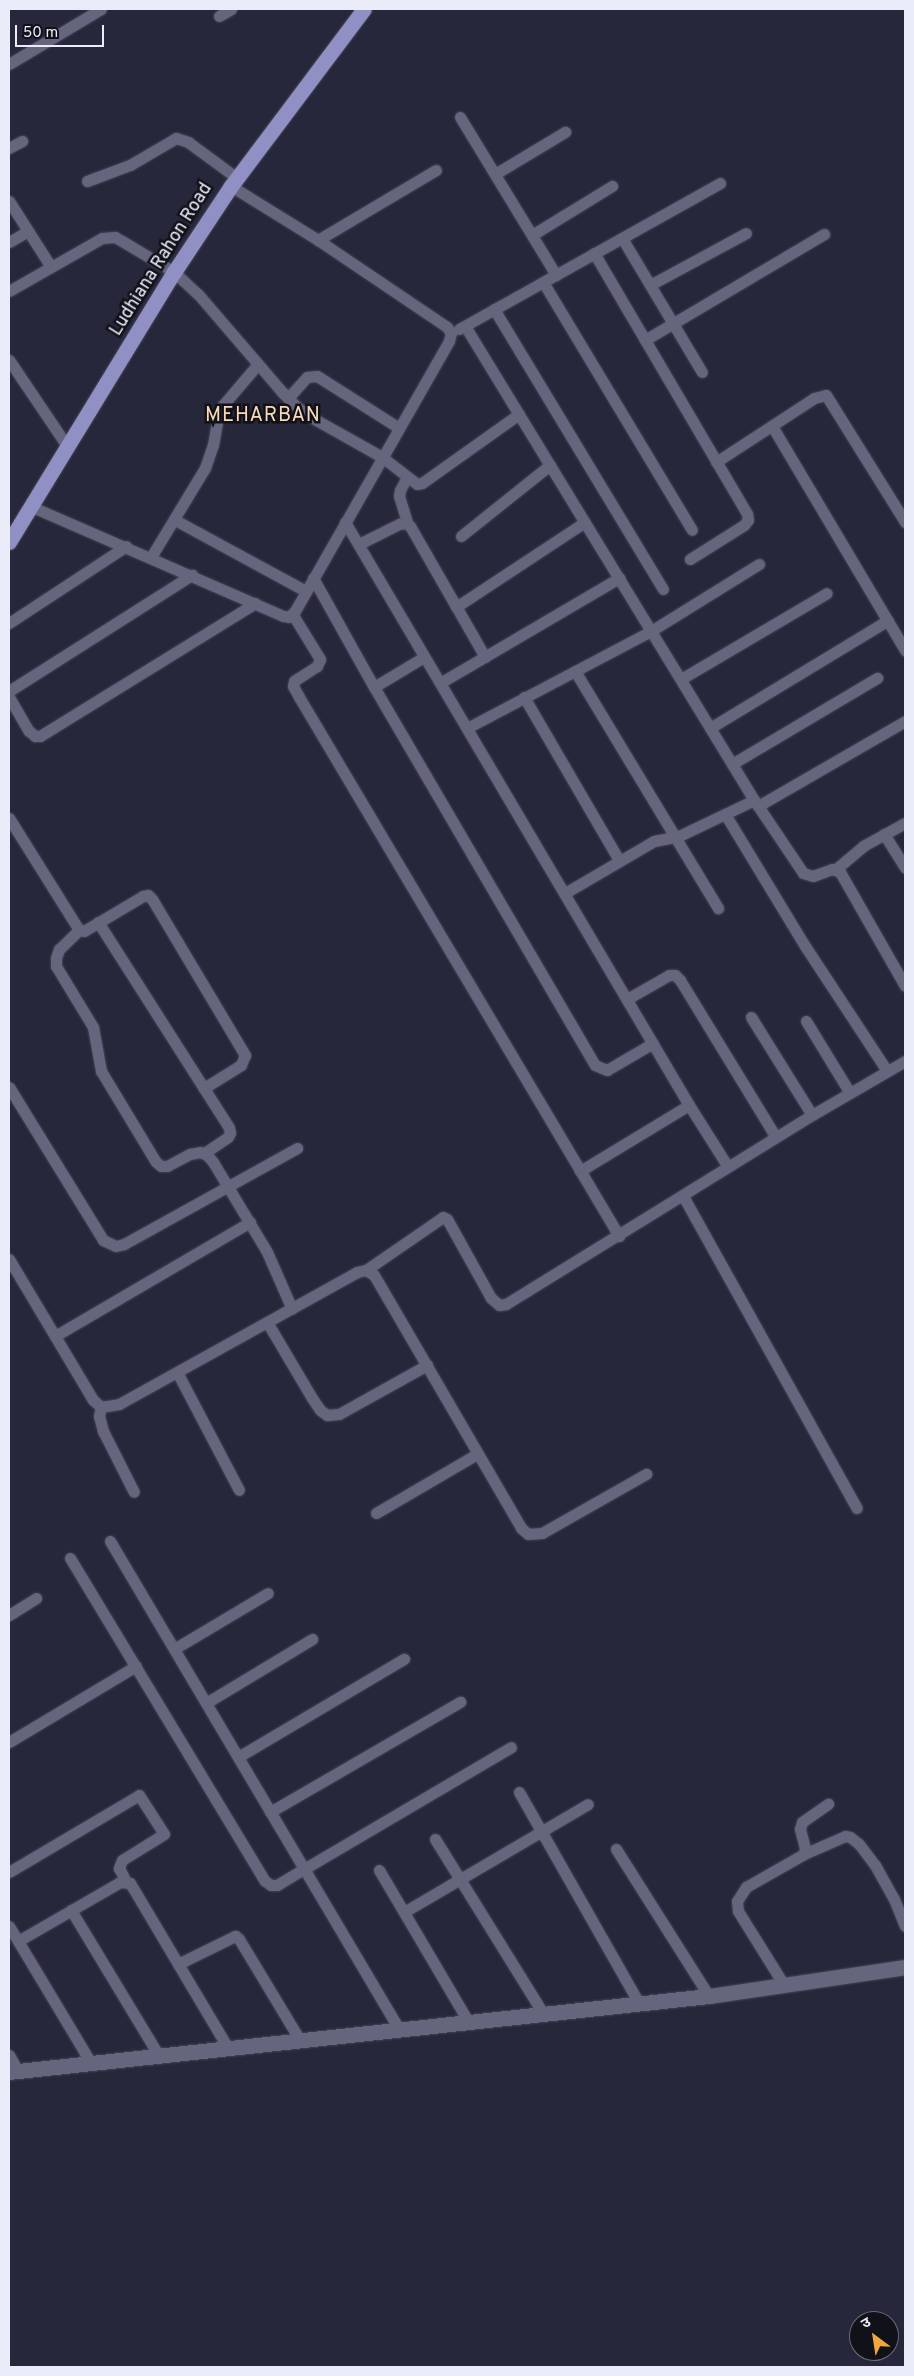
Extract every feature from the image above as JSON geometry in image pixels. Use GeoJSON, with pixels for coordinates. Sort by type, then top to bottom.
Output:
{"type":"FeatureCollection","features":[{"type":"Feature","properties":{"kind":"main road","name":"Ludhiana Rahon Road"},"geometry":{"type":"LineString","coordinates":[[9,542],[174,272],[234,182],[359,12]]}},
{"type":"Feature","properties":{"kind":"street"},"geometry":{"type":"LineString","coordinates":[[9,64],[101,9]]}},
{"type":"Feature","properties":{"kind":"street"},"geometry":{"type":"LineString","coordinates":[[219,16],[231,9]]}},
{"type":"Feature","properties":{"kind":"street"},"geometry":{"type":"LineString","coordinates":[[460,117],[556,274]]}},
{"type":"Feature","properties":{"kind":"street"},"geometry":{"type":"LineString","coordinates":[[495,174],[565,132]]}},
{"type":"Feature","properties":{"kind":"street"},"geometry":{"type":"LineString","coordinates":[[87,181],[130,165],[176,138],[188,142],[234,182],[447,327],[451,333],[449,341],[293,615]]}},
{"type":"Feature","properties":{"kind":"street"},"geometry":{"type":"LineString","coordinates":[[9,148],[22,140]]}},
{"type":"Feature","properties":{"kind":"street"},"geometry":{"type":"LineString","coordinates":[[318,240],[436,170]]}},
{"type":"Feature","properties":{"kind":"street"},"geometry":{"type":"LineString","coordinates":[[451,333],[720,183]]}},
{"type":"Feature","properties":{"kind":"street"},"geometry":{"type":"LineString","coordinates":[[532,235],[612,186]]}},
{"type":"Feature","properties":{"kind":"street"},"geometry":{"type":"LineString","coordinates":[[9,201],[51,267]]}},
{"type":"Feature","properties":{"kind":"street"},"geometry":{"type":"LineString","coordinates":[[9,242],[28,231]]}},
{"type":"Feature","properties":{"kind":"street"},"geometry":{"type":"LineString","coordinates":[[650,285],[746,234]]}},
{"type":"Feature","properties":{"kind":"street"},"geometry":{"type":"LineString","coordinates":[[645,340],[824,234]]}},
{"type":"Feature","properties":{"kind":"street"},"geometry":{"type":"LineString","coordinates":[[9,292],[108,237],[122,240],[174,272],[198,294],[288,398],[309,416],[382,458],[418,484],[519,414]]}},
{"type":"Feature","properties":{"kind":"street"},"geometry":{"type":"LineString","coordinates":[[622,238],[702,372]]}},
{"type":"Feature","properties":{"kind":"street"},"geometry":{"type":"LineString","coordinates":[[594,253],[747,514],[748,520],[744,525],[690,559]]}},
{"type":"Feature","properties":{"kind":"street"},"geometry":{"type":"LineString","coordinates":[[543,282],[692,530]]}},
{"type":"Feature","properties":{"kind":"street"},"geometry":{"type":"LineString","coordinates":[[494,309],[663,589]]}},
{"type":"Feature","properties":{"kind":"street"},"geometry":{"type":"LineString","coordinates":[[465,326],[756,803],[803,873],[813,876],[836,869],[848,857],[905,823]]}},
{"type":"Feature","properties":{"kind":"street"},"geometry":{"type":"LineString","coordinates":[[151,557],[175,520],[210,456],[219,412],[258,364]]}},
{"type":"Feature","properties":{"kind":"street"},"geometry":{"type":"LineString","coordinates":[[10,365],[68,446]]}},
{"type":"Feature","properties":{"kind":"street"},"geometry":{"type":"LineString","coordinates":[[288,398],[307,377],[317,376],[399,428]]}},
{"type":"Feature","properties":{"kind":"street"},"geometry":{"type":"LineString","coordinates":[[716,462],[814,398],[826,395],[905,522]]}},
{"type":"Feature","properties":{"kind":"street"},"geometry":{"type":"LineString","coordinates":[[772,426],[905,650]]}},
{"type":"Feature","properties":{"kind":"street"},"geometry":{"type":"LineString","coordinates":[[461,536],[550,465]]}},
{"type":"Feature","properties":{"kind":"street"},"geometry":{"type":"LineString","coordinates":[[407,477],[400,490],[400,496],[408,525],[485,657]]}},
{"type":"Feature","properties":{"kind":"street"},"geometry":{"type":"LineString","coordinates":[[30,506],[126,546],[283,616],[293,615]]}},
{"type":"Feature","properties":{"kind":"street"},"geometry":{"type":"LineString","coordinates":[[175,520],[306,590]]}},
{"type":"Feature","properties":{"kind":"street"},"geometry":{"type":"LineString","coordinates":[[346,522],[728,1167]]}},
{"type":"Feature","properties":{"kind":"street"},"geometry":{"type":"LineString","coordinates":[[456,607],[585,522]]}},
{"type":"Feature","properties":{"kind":"street"},"geometry":{"type":"LineString","coordinates":[[359,544],[399,524],[406,523],[408,525]]}},
{"type":"Feature","properties":{"kind":"street"},"geometry":{"type":"LineString","coordinates":[[9,622],[126,546]]}},
{"type":"Feature","properties":{"kind":"street"},"geometry":{"type":"LineString","coordinates":[[467,728],[651,631],[759,564]]}},
{"type":"Feature","properties":{"kind":"street"},"geometry":{"type":"LineString","coordinates":[[9,691],[192,575]]}},
{"type":"Feature","properties":{"kind":"street"},"geometry":{"type":"LineString","coordinates":[[313,578],[374,687],[596,1065],[606,1070],[653,1043]]}},
{"type":"Feature","properties":{"kind":"street"},"geometry":{"type":"LineString","coordinates":[[440,682],[618,578]]}},
{"type":"Feature","properties":{"kind":"street"},"geometry":{"type":"LineString","coordinates":[[680,679],[827,593]]}},
{"type":"Feature","properties":{"kind":"street"},"geometry":{"type":"LineString","coordinates":[[9,697],[29,731],[35,736],[40,736],[255,603]]}},
{"type":"Feature","properties":{"kind":"street"},"geometry":{"type":"LineString","coordinates":[[293,615],[320,659],[317,666],[294,681],[293,686],[619,1236]]}},
{"type":"Feature","properties":{"kind":"street"},"geometry":{"type":"LineString","coordinates":[[710,728],[888,620]]}},
{"type":"Feature","properties":{"kind":"street"},"geometry":{"type":"LineString","coordinates":[[374,687],[424,656]]}},
{"type":"Feature","properties":{"kind":"street"},"geometry":{"type":"LineString","coordinates":[[574,672],[718,908]]}},
{"type":"Feature","properties":{"kind":"street"},"geometry":{"type":"LineString","coordinates":[[732,764],[877,678]]}},
{"type":"Feature","properties":{"kind":"street"},"geometry":{"type":"LineString","coordinates":[[524,697],[619,860]]}},
{"type":"Feature","properties":{"kind":"street"},"geometry":{"type":"LineString","coordinates":[[565,893],[654,841],[692,831],[725,814],[756,803],[905,721]]}},
{"type":"Feature","properties":{"kind":"street"},"geometry":{"type":"LineString","coordinates":[[725,814],[805,946],[887,1071]]}},
{"type":"Feature","properties":{"kind":"street"},"geometry":{"type":"LineString","coordinates":[[9,818],[79,930]]}},
{"type":"Feature","properties":{"kind":"street"},"geometry":{"type":"LineString","coordinates":[[884,834],[905,868]]}},
{"type":"Feature","properties":{"kind":"street"},"geometry":{"type":"LineString","coordinates":[[836,869],[840,872],[905,986]]}},
{"type":"Feature","properties":{"kind":"street"},"geometry":{"type":"LineString","coordinates":[[98,922],[230,1132],[228,1137],[204,1153],[190,1154],[167,1166],[161,1166],[156,1162],[101,1071],[93,1027],[56,966],[59,949],[79,930],[84,931],[98,922],[144,896],[148,895],[152,899],[245,1055],[245,1060],[241,1065],[204,1088]]}},
{"type":"Feature","properties":{"kind":"street"},"geometry":{"type":"LineString","coordinates":[[627,999],[670,975],[675,975],[680,980],[776,1137]]}},
{"type":"Feature","properties":{"kind":"street"},"geometry":{"type":"LineString","coordinates":[[751,1017],[812,1115]]}},
{"type":"Feature","properties":{"kind":"street"},"geometry":{"type":"LineString","coordinates":[[806,1021],[850,1092]]}},
{"type":"Feature","properties":{"kind":"street"},"geometry":{"type":"LineString","coordinates":[[9,1259],[93,1400],[101,1406],[119,1404],[357,1272],[366,1270],[443,1217],[447,1219],[491,1298],[499,1305],[506,1304],[619,1236],[812,1115],[905,1061]]}},
{"type":"Feature","properties":{"kind":"street"},"geometry":{"type":"LineString","coordinates":[[9,1087],[103,1240],[109,1244],[124,1244],[297,1148]]}},
{"type":"Feature","properties":{"kind":"street"},"geometry":{"type":"LineString","coordinates":[[580,1171],[690,1105]]}},
{"type":"Feature","properties":{"kind":"street"},"geometry":{"type":"LineString","coordinates":[[204,1153],[214,1162],[250,1222],[267,1252],[292,1308]]}},
{"type":"Feature","properties":{"kind":"street"},"geometry":{"type":"LineString","coordinates":[[683,1196],[857,1508]]}},
{"type":"Feature","properties":{"kind":"street"},"geometry":{"type":"LineString","coordinates":[[55,1336],[250,1222]]}},
{"type":"Feature","properties":{"kind":"street"},"geometry":{"type":"LineString","coordinates":[[366,1270],[374,1275],[520,1528],[528,1534],[542,1533],[646,1474]]}},
{"type":"Feature","properties":{"kind":"street"},"geometry":{"type":"LineString","coordinates":[[267,1322],[312,1398],[320,1410],[327,1415],[339,1414],[427,1365]]}},
{"type":"Feature","properties":{"kind":"street"},"geometry":{"type":"LineString","coordinates":[[177,1372],[239,1490]]}},
{"type":"Feature","properties":{"kind":"street"},"geometry":{"type":"LineString","coordinates":[[101,1406],[99,1416],[103,1431],[134,1492]]}},
{"type":"Feature","properties":{"kind":"street"},"geometry":{"type":"LineString","coordinates":[[376,1513],[477,1454]]}},
{"type":"Feature","properties":{"kind":"street"},"geometry":{"type":"LineString","coordinates":[[110,1541],[399,2029]]}},
{"type":"Feature","properties":{"kind":"street"},"geometry":{"type":"LineString","coordinates":[[70,1558],[265,1881],[271,1885],[277,1884],[304,1869],[511,1747]]}},
{"type":"Feature","properties":{"kind":"street"},"geometry":{"type":"LineString","coordinates":[[174,1649],[268,1593]]}},
{"type":"Feature","properties":{"kind":"street"},"geometry":{"type":"LineString","coordinates":[[9,1615],[36,1598]]}},
{"type":"Feature","properties":{"kind":"street"},"geometry":{"type":"LineString","coordinates":[[206,1703],[312,1639]]}},
{"type":"Feature","properties":{"kind":"street"},"geometry":{"type":"LineString","coordinates":[[238,1757],[404,1659]]}},
{"type":"Feature","properties":{"kind":"street"},"geometry":{"type":"LineString","coordinates":[[9,1742],[136,1666]]}},
{"type":"Feature","properties":{"kind":"street"},"geometry":{"type":"LineString","coordinates":[[270,1812],[460,1702]]}},
{"type":"Feature","properties":{"kind":"street"},"geometry":{"type":"LineString","coordinates":[[519,1792],[639,2003]]}},
{"type":"Feature","properties":{"kind":"street"},"geometry":{"type":"LineString","coordinates":[[9,1872],[139,1795],[164,1834],[162,1838],[122,1860],[119,1868],[126,1882],[133,1887],[228,2048]]}},
{"type":"Feature","properties":{"kind":"street"},"geometry":{"type":"LineString","coordinates":[[404,1912],[588,1804]]}},
{"type":"Feature","properties":{"kind":"street"},"geometry":{"type":"LineString","coordinates":[[804,1854],[806,1848],[800,1829],[802,1822],[828,1804]]}},
{"type":"Feature","properties":{"kind":"street"},"geometry":{"type":"LineString","coordinates":[[784,1985],[738,1911],[737,1901],[746,1887],[804,1854],[844,1836],[850,1837],[875,1866],[904,1920]]}},
{"type":"Feature","properties":{"kind":"street"},"geometry":{"type":"LineString","coordinates":[[435,1839],[543,2013]]}},
{"type":"Feature","properties":{"kind":"street"},"geometry":{"type":"LineString","coordinates":[[616,1849],[709,1996]]}},
{"type":"Feature","properties":{"kind":"street"},"geometry":{"type":"LineString","coordinates":[[379,1870],[468,2021]]}},
{"type":"Feature","properties":{"kind":"street"},"geometry":{"type":"LineString","coordinates":[[18,1941],[120,1882],[126,1882]]}},
{"type":"Feature","properties":{"kind":"street"},"geometry":{"type":"LineString","coordinates":[[71,1910],[159,2056]]}},
{"type":"Feature","properties":{"kind":"street"},"geometry":{"type":"LineString","coordinates":[[9,1926],[91,2064]]}},
{"type":"Feature","properties":{"kind":"street"},"geometry":{"type":"LineString","coordinates":[[178,1964],[235,1936],[240,1939],[300,2040]]}},
{"type":"Feature","properties":{"kind":"street"},"geometry":{"type":"LineString","coordinates":[[9,2055],[13,2071],[91,2064],[468,2021],[709,1996],[905,1967]]}},
{"type":"Feature","properties":{"kind":"district","name":"MEHARBAN"},"geometry":{"type":"Point","coordinates":[263,416]}}]}
